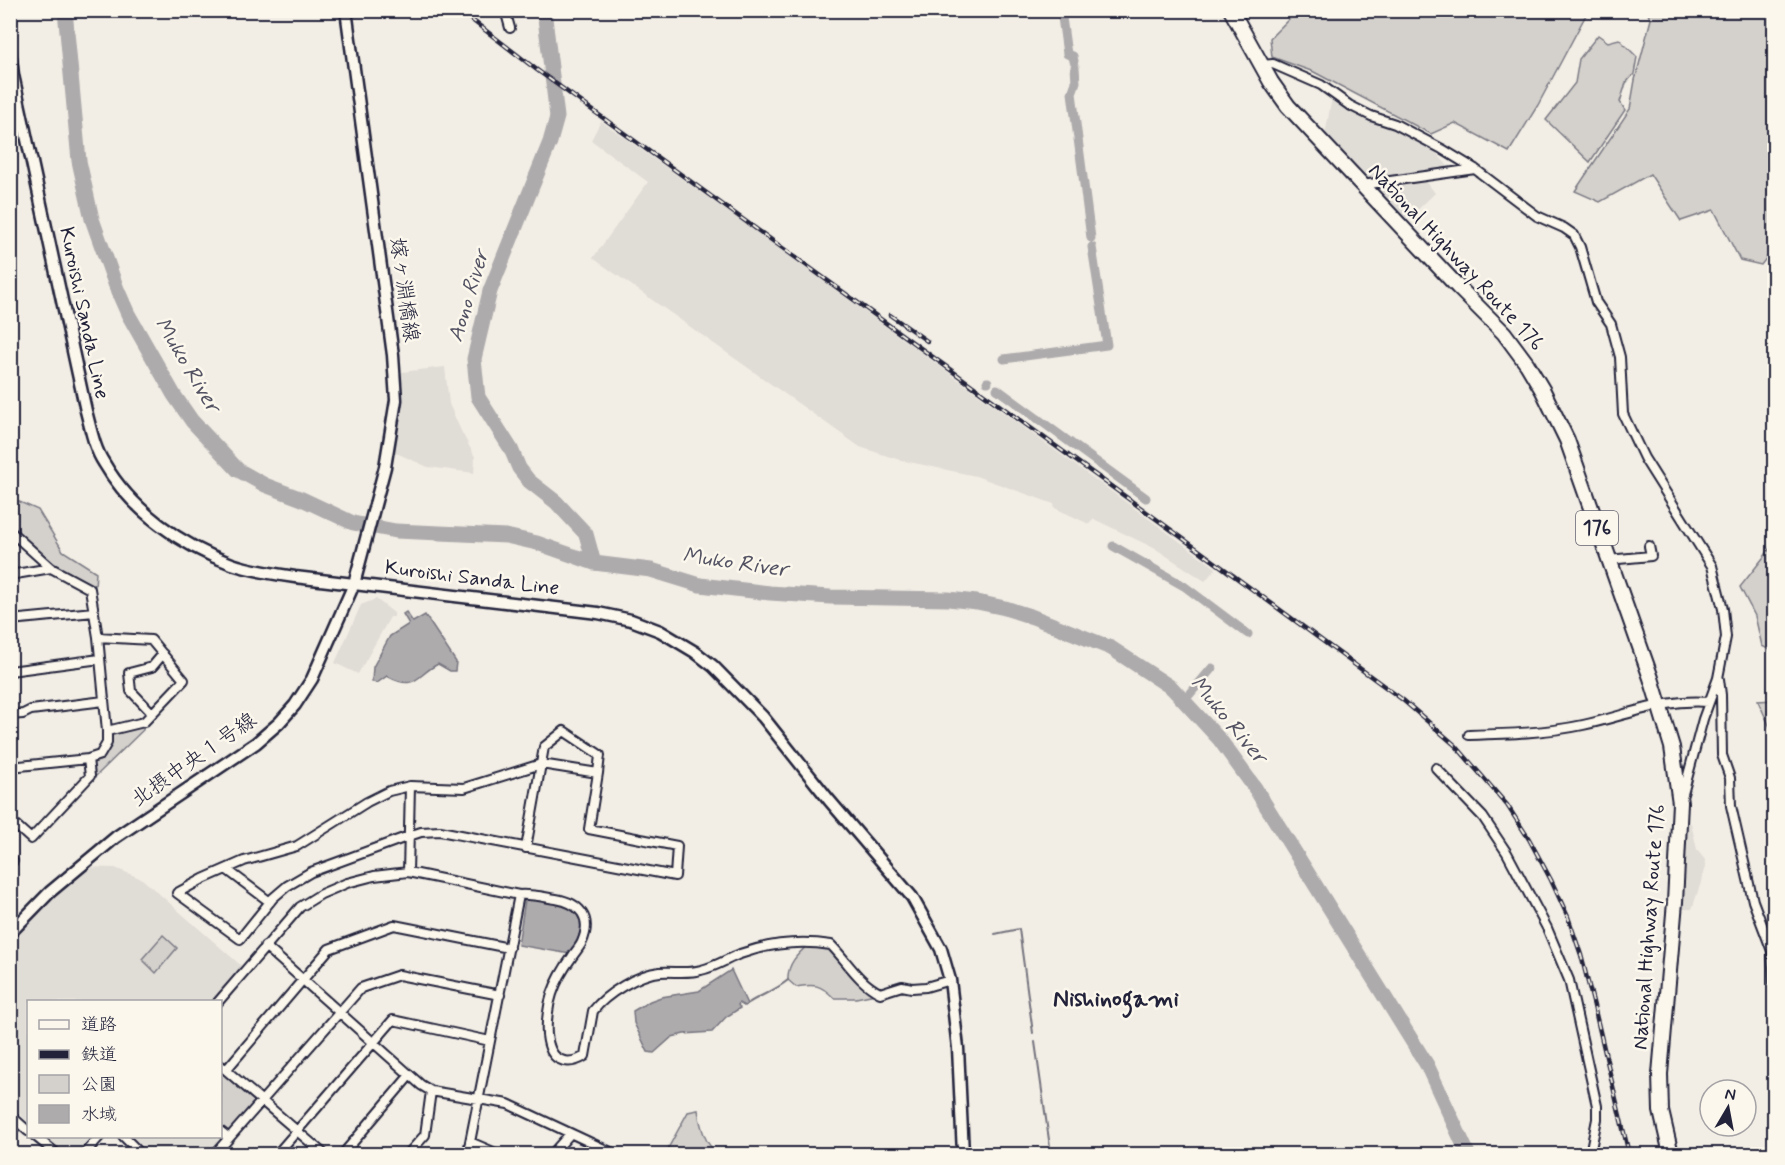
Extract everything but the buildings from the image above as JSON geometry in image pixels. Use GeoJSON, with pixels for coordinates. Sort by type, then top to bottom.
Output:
{"type":"FeatureCollection","features":[{"type":"Feature","properties":{"kind":"highway","name":"National Highway Route 176"},"geometry":{"type":"LineString","coordinates":[[1232,10],[1261,65],[1288,106],[1504,333],[1543,391],[1567,440],[1672,747],[1680,803],[1676,892],[1660,1074],[1661,1111],[1671,1155]]}},
{"type":"Feature","properties":{"kind":"main road","name":"嫁ヶ淵橋線"},"geometry":{"type":"LineString","coordinates":[[346,10],[393,355],[396,400],[385,467],[357,571]]}},
{"type":"Feature","properties":{"kind":"main road","name":"Kuroishi Sanda Line"},"geometry":{"type":"LineString","coordinates":[[10,51],[12,76],[78,379],[93,438],[103,462],[120,487],[138,506],[184,541],[231,563],[255,570],[598,613],[631,620],[660,631],[713,666],[763,717],[829,800],[912,897],[941,949],[950,980],[958,1048],[963,1155]]}},
{"type":"Feature","properties":{"kind":"main road","name":"北摂中央１号線"},"geometry":{"type":"LineString","coordinates":[[10,933],[50,892],[116,837],[256,743],[279,723],[295,705],[312,679],[354,584],[357,571]]}},
{"type":"Feature","properties":{"kind":"street"},"geometry":{"type":"LineString","coordinates":[[505,10],[510,28]]}},
{"type":"Feature","properties":{"kind":"street"},"geometry":{"type":"LineString","coordinates":[[1261,65],[1273,64],[1321,85],[1349,105],[1395,124],[1442,149],[1475,169],[1537,216],[1564,228],[1577,241],[1596,302],[1611,324],[1620,357],[1623,414],[1644,458],[1712,566],[1723,609],[1726,637],[1718,678],[1708,702],[1680,803]]}},
{"type":"Feature","properties":{"kind":"street"},"geometry":{"type":"LineString","coordinates":[[1362,185],[1475,169]]}},
{"type":"Feature","properties":{"kind":"street"},"geometry":{"type":"LineString","coordinates":[[10,531],[51,568],[90,589],[98,637],[107,731],[107,743],[100,755],[88,759],[10,767]]}},
{"type":"Feature","properties":{"kind":"street"},"geometry":{"type":"LineString","coordinates":[[1608,560],[1650,556],[1649,546]]}},
{"type":"Feature","properties":{"kind":"street"},"geometry":{"type":"LineString","coordinates":[[10,575],[51,568]]}},
{"type":"Feature","properties":{"kind":"street"},"geometry":{"type":"LineString","coordinates":[[10,620],[94,612]]}},
{"type":"Feature","properties":{"kind":"street"},"geometry":{"type":"LineString","coordinates":[[98,637],[151,640],[184,680],[144,723],[107,731]]}},
{"type":"Feature","properties":{"kind":"street"},"geometry":{"type":"LineString","coordinates":[[152,713],[131,691],[129,673],[152,667],[163,654]]}},
{"type":"Feature","properties":{"kind":"street"},"geometry":{"type":"LineString","coordinates":[[10,671],[100,659]]}},
{"type":"Feature","properties":{"kind":"street"},"geometry":{"type":"LineString","coordinates":[[1718,678],[1721,695],[1722,755],[1730,778],[1731,806],[1753,901],[1772,951],[1774,983]]}},
{"type":"Feature","properties":{"kind":"street"},"geometry":{"type":"LineString","coordinates":[[10,716],[31,710],[104,701]]}},
{"type":"Feature","properties":{"kind":"street"},"geometry":{"type":"LineString","coordinates":[[1469,735],[1528,733],[1583,725],[1659,704],[1708,702]]}},
{"type":"Feature","properties":{"kind":"street"},"geometry":{"type":"LineString","coordinates":[[526,848],[541,764],[544,747],[564,731],[600,755],[598,772],[589,829],[677,846],[675,876],[526,848],[440,831],[421,832],[311,872],[287,886],[270,902],[240,939],[177,893],[226,869],[265,854],[297,846],[367,802],[389,791],[410,786],[464,788],[541,764],[598,772]]}},
{"type":"Feature","properties":{"kind":"street"},"geometry":{"type":"LineString","coordinates":[[10,820],[31,839],[90,776],[88,759]]}},
{"type":"Feature","properties":{"kind":"street"},"geometry":{"type":"LineString","coordinates":[[1437,768],[1483,817],[1507,853],[1547,928],[1569,980],[1597,1106],[1597,1119],[1590,1155]]}},
{"type":"Feature","properties":{"kind":"street"},"geometry":{"type":"LineString","coordinates":[[408,872],[410,786]]}},
{"type":"Feature","properties":{"kind":"street"},"geometry":{"type":"LineString","coordinates":[[10,859],[13,861],[10,864]]}},
{"type":"Feature","properties":{"kind":"street"},"geometry":{"type":"LineString","coordinates":[[226,869],[270,902]]}},
{"type":"Feature","properties":{"kind":"street"},"geometry":{"type":"LineString","coordinates":[[220,1000],[300,907],[321,894],[347,883],[374,876],[408,872],[519,895],[529,894],[572,903],[579,909],[585,924],[582,941],[552,994],[546,1026],[548,1043],[556,1058],[567,1062],[585,1056],[593,1011],[597,1005],[627,983],[656,972],[699,971],[740,954],[782,943],[811,942],[831,945],[855,975],[880,993],[902,986],[926,987],[950,980]]}},
{"type":"Feature","properties":{"kind":"street"},"geometry":{"type":"LineString","coordinates":[[466,1155],[519,895]]}},
{"type":"Feature","properties":{"kind":"street"},"geometry":{"type":"LineString","coordinates":[[324,1155],[223,1067],[329,950],[394,925],[509,948]]}},
{"type":"Feature","properties":{"kind":"street"},"geometry":{"type":"LineString","coordinates":[[265,946],[431,1091],[508,1104],[615,1155]]}},
{"type":"Feature","properties":{"kind":"street"},"geometry":{"type":"LineString","coordinates":[[215,1155],[361,988],[399,975],[500,995]]}},
{"type":"Feature","properties":{"kind":"street"},"geometry":{"type":"LineString","coordinates":[[277,1155],[393,1020],[490,1041]]}},
{"type":"Feature","properties":{"kind":"street"},"geometry":{"type":"LineString","coordinates":[[343,1155],[410,1075]]}},
{"type":"Feature","properties":{"kind":"street"},"geometry":{"type":"LineString","coordinates":[[408,1155],[425,1136],[431,1091]]}},
{"type":"Feature","properties":{"kind":"street"},"geometry":{"type":"LineString","coordinates":[[10,1115],[27,1130]]}},
{"type":"Feature","properties":{"kind":"street"},"geometry":{"type":"LineString","coordinates":[[222,1133],[229,1138]]}},
{"type":"Feature","properties":{"kind":"street"},"geometry":{"type":"LineString","coordinates":[[552,1155],[570,1134]]}},
{"type":"Feature","properties":{"kind":"street"},"geometry":{"type":"LineString","coordinates":[[36,1138],[57,1155]]}},
{"type":"Feature","properties":{"kind":"street"},"geometry":{"type":"LineString","coordinates":[[84,1155],[99,1138]]}},
{"type":"Feature","properties":{"kind":"street"},"geometry":{"type":"LineString","coordinates":[[124,1138],[141,1155]]}},
{"type":"Feature","properties":{"kind":"street"},"geometry":{"type":"LineString","coordinates":[[470,1142],[498,1155]]}},
{"type":"Feature","properties":{"kind":"shaded area"},"geometry":{"type":"Polygon","coordinates":[[[1332,98],[1430,146],[1447,165],[1448,171],[1370,182],[1325,135],[1332,98]]]}},
{"type":"Feature","properties":{"kind":"shaded area"},"geometry":{"type":"Polygon","coordinates":[[[601,121],[1216,568],[1205,581],[1156,549],[1094,519],[1089,524],[1055,508],[1054,504],[976,476],[900,460],[860,447],[593,258],[648,182],[591,140],[601,121]]]}},
{"type":"Feature","properties":{"kind":"shaded area"},"geometry":{"type":"Polygon","coordinates":[[[1424,179],[1435,193],[1407,220],[1373,186],[1424,179]]]}},
{"type":"Feature","properties":{"kind":"shaded area"},"geometry":{"type":"Polygon","coordinates":[[[445,367],[449,404],[475,457],[474,473],[428,467],[394,452],[401,402],[402,372],[445,367]]]}},
{"type":"Feature","properties":{"kind":"shaded area"},"geometry":{"type":"Polygon","coordinates":[[[376,599],[394,613],[394,617],[390,617],[358,674],[335,663],[361,605],[376,599]]]}},
{"type":"Feature","properties":{"kind":"shaded area"},"geometry":{"type":"Polygon","coordinates":[[[1688,822],[1691,823],[1697,850],[1705,860],[1706,867],[1692,909],[1682,909],[1688,822]]]}},
{"type":"Feature","properties":{"kind":"shaded area"},"geometry":{"type":"Polygon","coordinates":[[[80,867],[115,868],[142,879],[245,969],[219,1000],[27,1000],[27,1121],[11,1105],[10,944],[37,906],[80,867]]]}},
{"type":"Feature","properties":{"kind":"shaded area"},"geometry":{"type":"Polygon","coordinates":[[[46,1138],[95,1138],[74,1154],[65,1154],[46,1138]]]}},
{"type":"Feature","properties":{"kind":"shaded area"},"geometry":{"type":"Polygon","coordinates":[[[133,1138],[218,1138],[220,1140],[207,1154],[153,1154],[133,1138]]]}},
{"type":"Feature","properties":{"kind":"green space"},"geometry":{"type":"Polygon","coordinates":[[[1301,11],[1588,11],[1538,105],[1509,152],[1455,123],[1431,134],[1314,72],[1272,57],[1270,38],[1295,13],[1301,11]]]}},
{"type":"Feature","properties":{"kind":"green space"},"geometry":{"type":"Polygon","coordinates":[[[1646,11],[1774,11],[1774,248],[1761,265],[1740,260],[1714,210],[1681,221],[1650,174],[1600,202],[1575,191],[1630,109],[1651,19],[1646,11]]]}},
{"type":"Feature","properties":{"kind":"green space"},"geometry":{"type":"Polygon","coordinates":[[[1598,35],[1608,42],[1619,39],[1637,57],[1634,74],[1626,83],[1620,102],[1625,110],[1590,162],[1546,120],[1575,83],[1579,59],[1598,35]]]}},
{"type":"Feature","properties":{"kind":"green space"},"geometry":{"type":"Polygon","coordinates":[[[10,493],[15,500],[38,510],[63,551],[96,572],[95,587],[53,563],[11,526],[10,493]]]}},
{"type":"Feature","properties":{"kind":"green space"},"geometry":{"type":"Polygon","coordinates":[[[1774,541],[1774,652],[1762,646],[1755,616],[1740,587],[1774,541]]]}},
{"type":"Feature","properties":{"kind":"green space"},"geometry":{"type":"Polygon","coordinates":[[[1774,700],[1774,736],[1758,701],[1774,700]]]}},
{"type":"Feature","properties":{"kind":"green space"},"geometry":{"type":"Polygon","coordinates":[[[144,725],[143,730],[95,777],[92,776],[91,761],[101,757],[109,732],[144,725]]]}},
{"type":"Feature","properties":{"kind":"green space"},"geometry":{"type":"Polygon","coordinates":[[[163,935],[177,948],[156,973],[142,959],[163,935]]]}},
{"type":"Feature","properties":{"kind":"green space"},"geometry":{"type":"Polygon","coordinates":[[[811,942],[831,945],[880,993],[856,998],[834,998],[817,986],[796,987],[788,980],[789,968],[811,942]]]}},
{"type":"Feature","properties":{"kind":"green space"},"geometry":{"type":"Polygon","coordinates":[[[222,1071],[262,1101],[229,1138],[222,1132],[222,1071]]]}},
{"type":"Feature","properties":{"kind":"green space"},"geometry":{"type":"Polygon","coordinates":[[[698,1110],[704,1135],[717,1154],[665,1154],[688,1112],[698,1110]]]}},
{"type":"Feature","properties":{"kind":"water"},"geometry":{"type":"Polygon","coordinates":[[[406,612],[413,622],[425,615],[456,662],[455,671],[450,671],[438,664],[411,682],[397,681],[387,676],[377,683],[372,682],[373,667],[390,636],[409,624],[403,614],[406,612]]]}},
{"type":"Feature","properties":{"kind":"water"},"geometry":{"type":"Polygon","coordinates":[[[530,897],[564,903],[575,909],[581,921],[581,928],[580,935],[570,954],[518,945],[525,900],[530,897]]]}},
{"type":"Feature","properties":{"kind":"water"},"geometry":{"type":"Polygon","coordinates":[[[731,970],[747,1004],[744,1006],[739,1003],[740,1008],[726,1017],[712,1032],[672,1037],[654,1053],[648,1052],[634,1023],[633,1011],[661,997],[699,991],[731,970]]]}},
{"type":"Feature","properties":{"kind":"waterway","name":"Muko River"},"geometry":{"type":"LineString","coordinates":[[65,10],[79,161],[92,219],[117,289],[128,314],[174,395],[192,421],[238,470],[265,485],[302,499],[353,523],[396,531],[506,536],[537,543],[594,563],[651,570],[700,585],[830,597],[948,599],[977,602],[1033,617],[1111,648],[1172,688],[1220,740],[1255,788],[1427,1065],[1468,1154]]}},
{"type":"Feature","properties":{"kind":"waterway","name":"Aono River"},"geometry":{"type":"LineString","coordinates":[[544,10],[557,117],[550,142],[490,291],[474,359],[478,397],[511,449],[519,468],[529,481],[556,502],[586,534],[594,563]]}},
{"type":"Feature","properties":{"kind":"waterway"},"geometry":{"type":"LineString","coordinates":[[1061,10],[1067,54],[1073,56],[1074,61]]}},
{"type":"Feature","properties":{"kind":"waterway"},"geometry":{"type":"LineString","coordinates":[[1075,67],[1076,82],[1072,93],[1091,238]]}},
{"type":"Feature","properties":{"kind":"waterway"},"geometry":{"type":"LineString","coordinates":[[1004,359],[1107,345],[1092,247]]}},
{"type":"Feature","properties":{"kind":"waterway"},"geometry":{"type":"LineString","coordinates":[[997,389],[1146,498]]}},
{"type":"Feature","properties":{"kind":"waterway"},"geometry":{"type":"LineString","coordinates":[[1113,546],[1184,586],[1248,634]]}},
{"type":"Feature","properties":{"kind":"waterway"},"geometry":{"type":"LineString","coordinates":[[1184,701],[1212,668]]}},
{"type":"Feature","properties":{"kind":"waterway"},"geometry":{"type":"LineString","coordinates":[[995,934],[1019,929],[1033,1033]]}},
{"type":"Feature","properties":{"kind":"waterway"},"geometry":{"type":"LineString","coordinates":[[747,1004],[788,980]]}},
{"type":"Feature","properties":{"kind":"waterway"},"geometry":{"type":"LineString","coordinates":[[1035,1042],[1051,1154]]}},
{"type":"Feature","properties":{"kind":"railway"},"geometry":{"type":"LineString","coordinates":[[459,10],[537,70],[1403,700],[1456,746],[1507,805],[1529,839],[1568,917],[1581,955],[1629,1154]]}},
{"type":"Feature","properties":{"kind":"railway"},"geometry":{"type":"LineString","coordinates":[[890,315],[927,341]]}},
{"type":"Feature","properties":{"kind":"district","name":"Nishinogami"},"geometry":{"type":"Point","coordinates":[1116,999]}}]}
